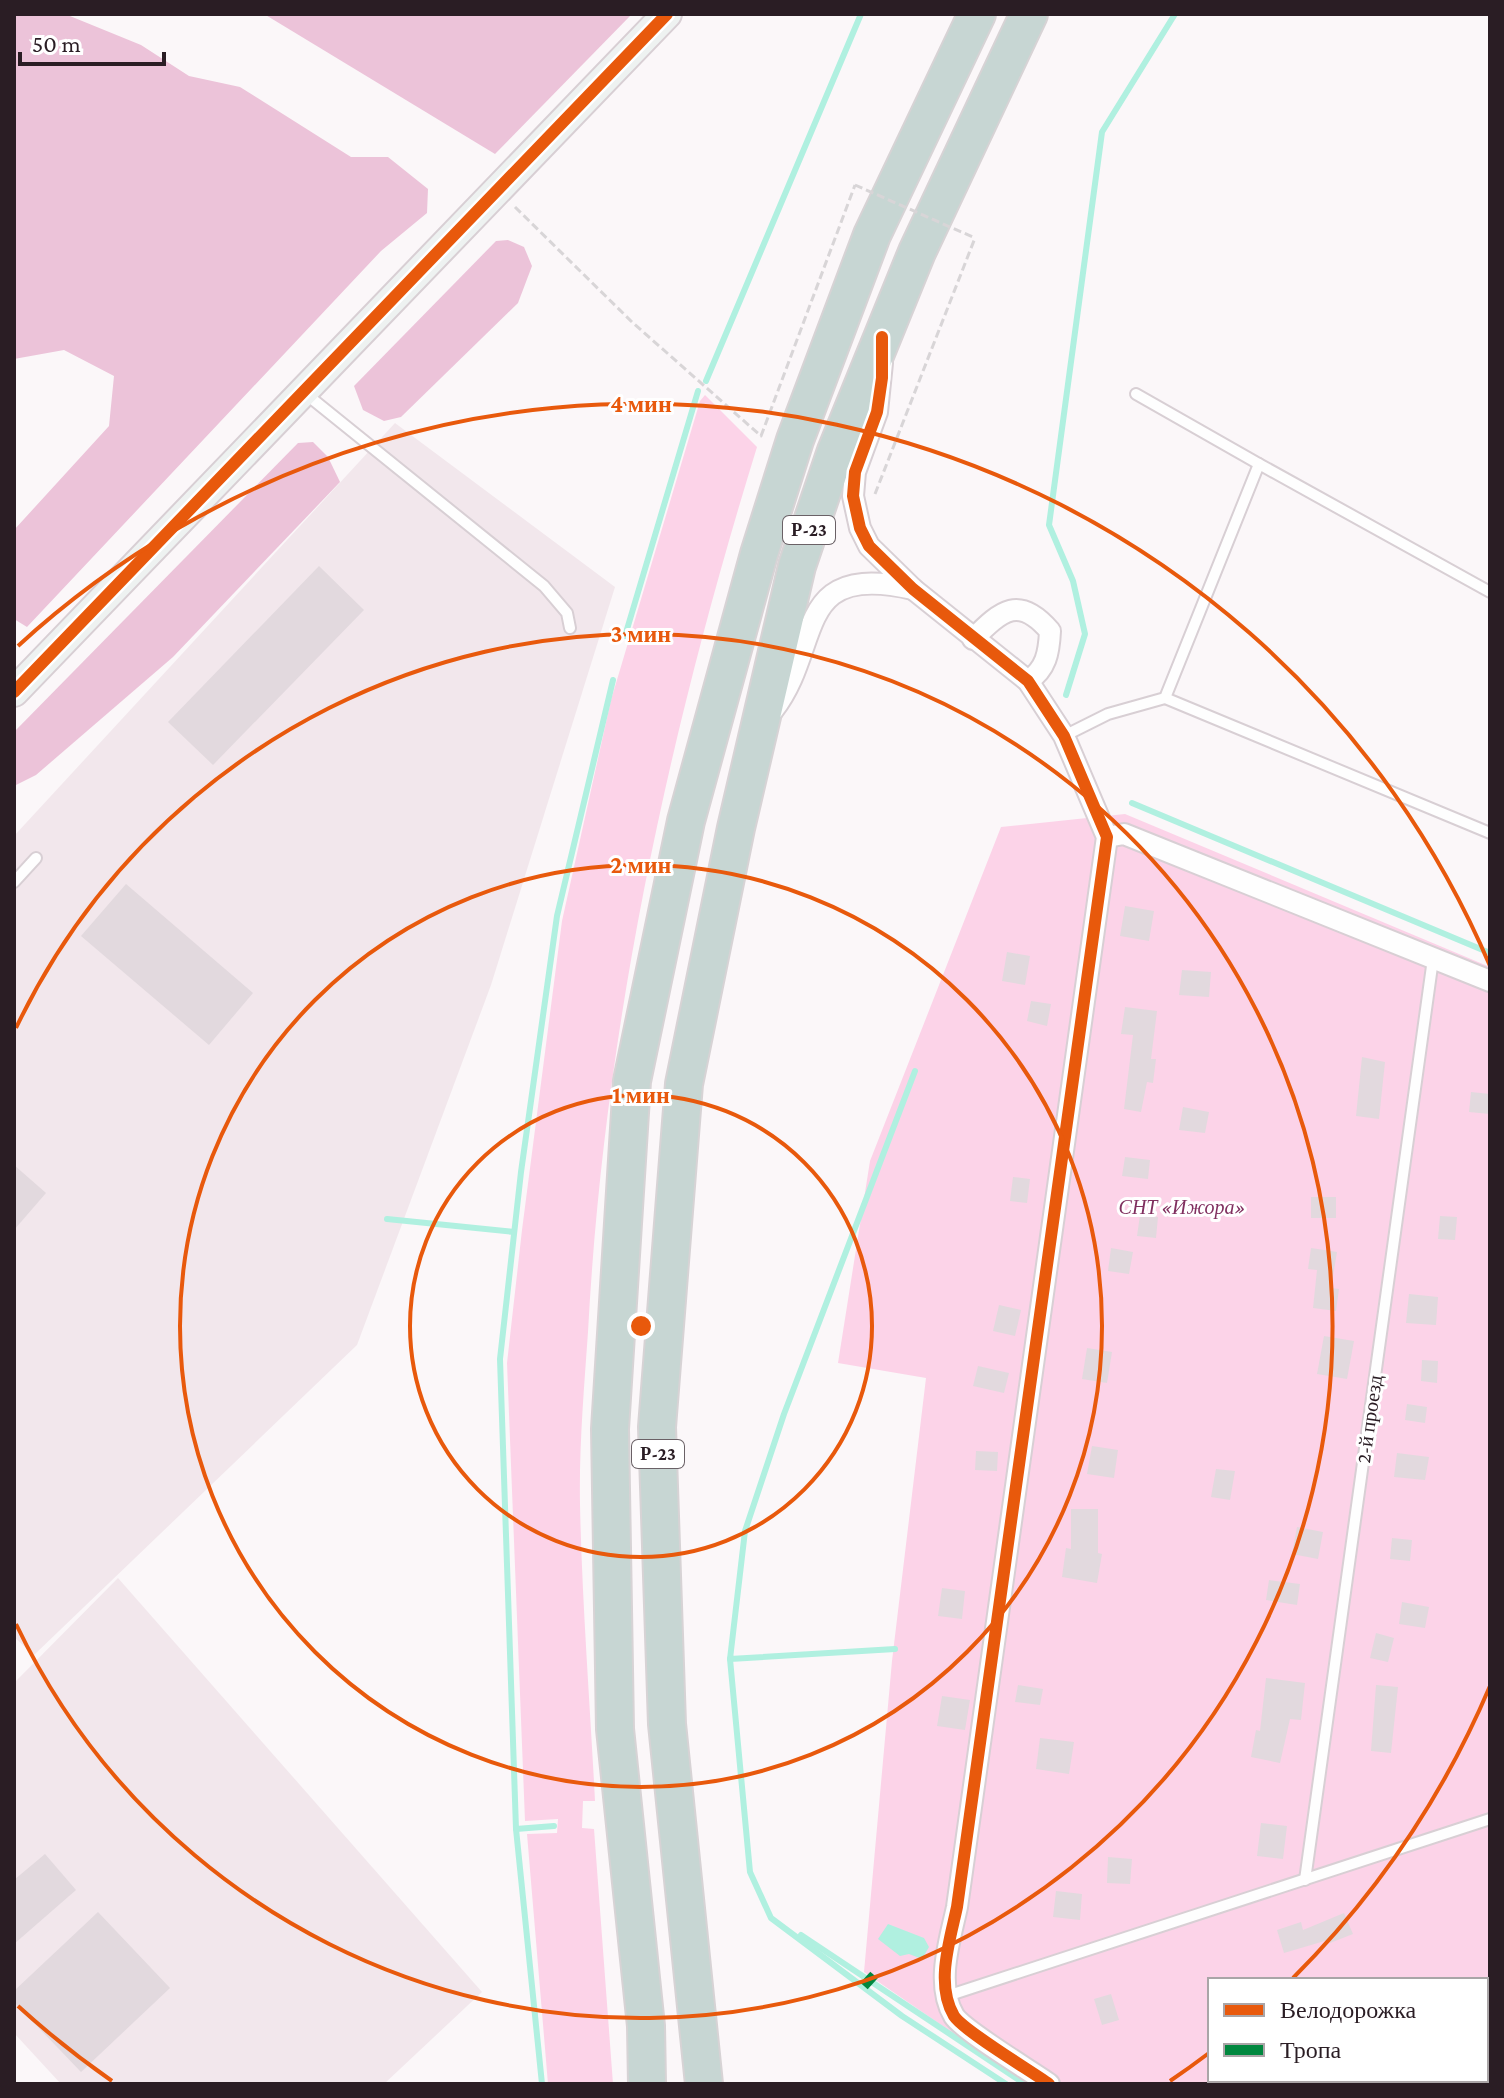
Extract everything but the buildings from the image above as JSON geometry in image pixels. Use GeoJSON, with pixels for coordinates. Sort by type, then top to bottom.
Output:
{"type":"FeatureCollection","features":[{"type":"Feature","properties":{"kind":"highway","name":"Р-23"},"geometry":{"type":"LineString","coordinates":[[647,2084],[646,2026],[615,1729],[610,1429],[632,1081],[686,821],[759,554],[795,440],[872,235],[977,14]]}},
{"type":"Feature","properties":{"kind":"highway","name":"Р-23"},"geometry":{"type":"LineString","coordinates":[[704,2084],[667,1724],[657,1427],[684,1084],[758,730],[797,566],[836,451],[917,252],[1029,14]]}},
{"type":"Feature","properties":{"kind":"street"},"geometry":{"type":"LineString","coordinates":[[14,692],[667,14]]}},
{"type":"Feature","properties":{"kind":"street"},"geometry":{"type":"LineString","coordinates":[[882,337],[882,378],[877,412],[855,472],[853,496],[855,513],[869,546],[913,589],[1028,681],[1064,736],[1107,837],[957,1907],[946,1962],[947,1996],[955,2018],[1049,2084]]}},
{"type":"Feature","properties":{"kind":"street"},"geometry":{"type":"LineString","coordinates":[[758,730],[785,695],[804,639],[827,598],[857,584],[913,589]]}},
{"type":"Feature","properties":{"kind":"street"},"geometry":{"type":"LineString","coordinates":[[973,639],[1003,612],[1015,608],[1036,615],[1050,631],[1049,648],[1046,663],[1028,681]]}},
{"type":"Feature","properties":{"kind":"street"},"geometry":{"type":"LineString","coordinates":[[1107,837],[1124,834],[1490,981]]}},
{"type":"Feature","properties":{"kind":"lane"},"geometry":{"type":"LineString","coordinates":[[304,393],[544,586],[567,613],[570,628]]}},
{"type":"Feature","properties":{"kind":"lane"},"geometry":{"type":"LineString","coordinates":[[1136,394],[1490,592]]}},
{"type":"Feature","properties":{"kind":"lane"},"geometry":{"type":"LineString","coordinates":[[1165,698],[1259,464]]}},
{"type":"Feature","properties":{"kind":"lane"},"geometry":{"type":"LineString","coordinates":[[1064,736],[1108,714],[1165,698],[1490,833]]}},
{"type":"Feature","properties":{"kind":"lane"},"geometry":{"type":"LineString","coordinates":[[14,882],[36,858]]}},
{"type":"Feature","properties":{"kind":"lane","name":"2-й проезд"},"geometry":{"type":"LineString","coordinates":[[1305,1880],[1433,959]]}},
{"type":"Feature","properties":{"kind":"lane"},"geometry":{"type":"LineString","coordinates":[[947,1996],[1490,1819]]}},
{"type":"Feature","properties":{"kind":"path"},"geometry":{"type":"LineString","coordinates":[[498,191],[632,322],[761,436],[855,185],[975,238],[874,499]]}},
{"type":"Feature","properties":{"kind":"shaded area"},"geometry":{"type":"Polygon","coordinates":[[[14,14],[65,14],[141,45],[189,76],[240,87],[351,157],[388,157],[428,189],[427,213],[381,251],[27,627],[14,619],[14,530],[109,426],[114,376],[64,350],[14,359],[14,14]]]}},
{"type":"Feature","properties":{"kind":"shaded area"},"geometry":{"type":"Polygon","coordinates":[[[264,14],[632,14],[495,154],[264,14]]]}},
{"type":"Feature","properties":{"kind":"shaded area"},"geometry":{"type":"Polygon","coordinates":[[[508,240],[524,247],[532,266],[518,303],[401,417],[384,421],[363,410],[354,386],[496,241],[508,240]]]}},
{"type":"Feature","properties":{"kind":"shaded area"},"geometry":{"type":"Polygon","coordinates":[[[395,423],[615,587],[491,985],[357,1345],[34,1655],[14,1637],[14,836],[395,423]]]}},
{"type":"Feature","properties":{"kind":"shaded area"},"geometry":{"type":"Polygon","coordinates":[[[313,442],[328,457],[340,482],[173,657],[36,775],[14,786],[14,732],[298,443],[313,442]]]}},
{"type":"Feature","properties":{"kind":"shaded area"},"geometry":{"type":"Polygon","coordinates":[[[118,1578],[482,1992],[384,2084],[61,2084],[14,2033],[14,1683],[118,1578]]]}},
{"type":"Feature","properties":{"kind":"shaded area"},"geometry":{"type":"Polygon","coordinates":[[[888,1924],[924,1938],[929,1947],[922,1959],[909,1954],[900,1956],[878,1939],[888,1924]]]}},
{"type":"Feature","properties":{"kind":"green space"},"geometry":{"type":"Polygon","coordinates":[[[705,395],[757,447],[695,664],[645,884],[609,1107],[596,1219],[582,1418],[581,1541],[595,1801],[583,1801],[582,1828],[594,1829],[613,2084],[548,2084],[527,1834],[557,1833],[558,1819],[525,1821],[507,1363],[562,921],[611,700],[700,401],[705,395]]]}},
{"type":"Feature","properties":{"kind":"green space","name":"СНТ «Ижора»"},"geometry":{"type":"Polygon","coordinates":[[[1125,814],[1490,967],[1490,2084],[1027,2084],[864,1972],[892,1661],[926,1378],[838,1363],[870,1161],[1001,827],[1125,814]]]}},
{"type":"Feature","properties":{"kind":"waterway"},"geometry":{"type":"LineString","coordinates":[[706,381],[861,14]]}},
{"type":"Feature","properties":{"kind":"waterway"},"geometry":{"type":"LineString","coordinates":[[1066,695],[1085,634],[1073,581],[1049,525],[1102,132],[1175,14]]}},
{"type":"Feature","properties":{"kind":"waterway"},"geometry":{"type":"LineString","coordinates":[[625,636],[698,391]]}},
{"type":"Feature","properties":{"kind":"waterway"},"geometry":{"type":"LineString","coordinates":[[542,2084],[516,1829],[500,1359],[521,1172],[557,916],[613,680]]}},
{"type":"Feature","properties":{"kind":"waterway"},"geometry":{"type":"LineString","coordinates":[[1132,803],[1490,953]]}},
{"type":"Feature","properties":{"kind":"waterway"},"geometry":{"type":"LineString","coordinates":[[895,1649],[730,1659],[745,1531],[784,1414],[915,1071]]}},
{"type":"Feature","properties":{"kind":"waterway"},"geometry":{"type":"LineString","coordinates":[[387,1219],[514,1232]]}},
{"type":"Feature","properties":{"kind":"waterway"},"geometry":{"type":"LineString","coordinates":[[730,1659],[750,1872],[771,1918],[902,2016],[1006,2084]]}},
{"type":"Feature","properties":{"kind":"waterway"},"geometry":{"type":"LineString","coordinates":[[516,1829],[554,1826]]}},
{"type":"Feature","properties":{"kind":"waterway"},"geometry":{"type":"LineString","coordinates":[[801,1935],[1025,2084]]}},
{"type":"Feature","properties":{"kind":"marked path"},"geometry":{"type":"LineString","coordinates":[[864,1986],[874,1975]]}},
{"type":"Feature","properties":{"kind":"cycle path"},"geometry":{"type":"LineString","coordinates":[[14,692],[667,14]]}},
{"type":"Feature","properties":{"kind":"cycle path"},"geometry":{"type":"LineString","coordinates":[[882,337],[882,378],[877,412],[855,472],[853,496],[860,528],[869,546],[913,589],[1028,681],[1064,736],[1107,837],[945,1976],[948,2003],[960,2023],[1049,2084]]}}]}
